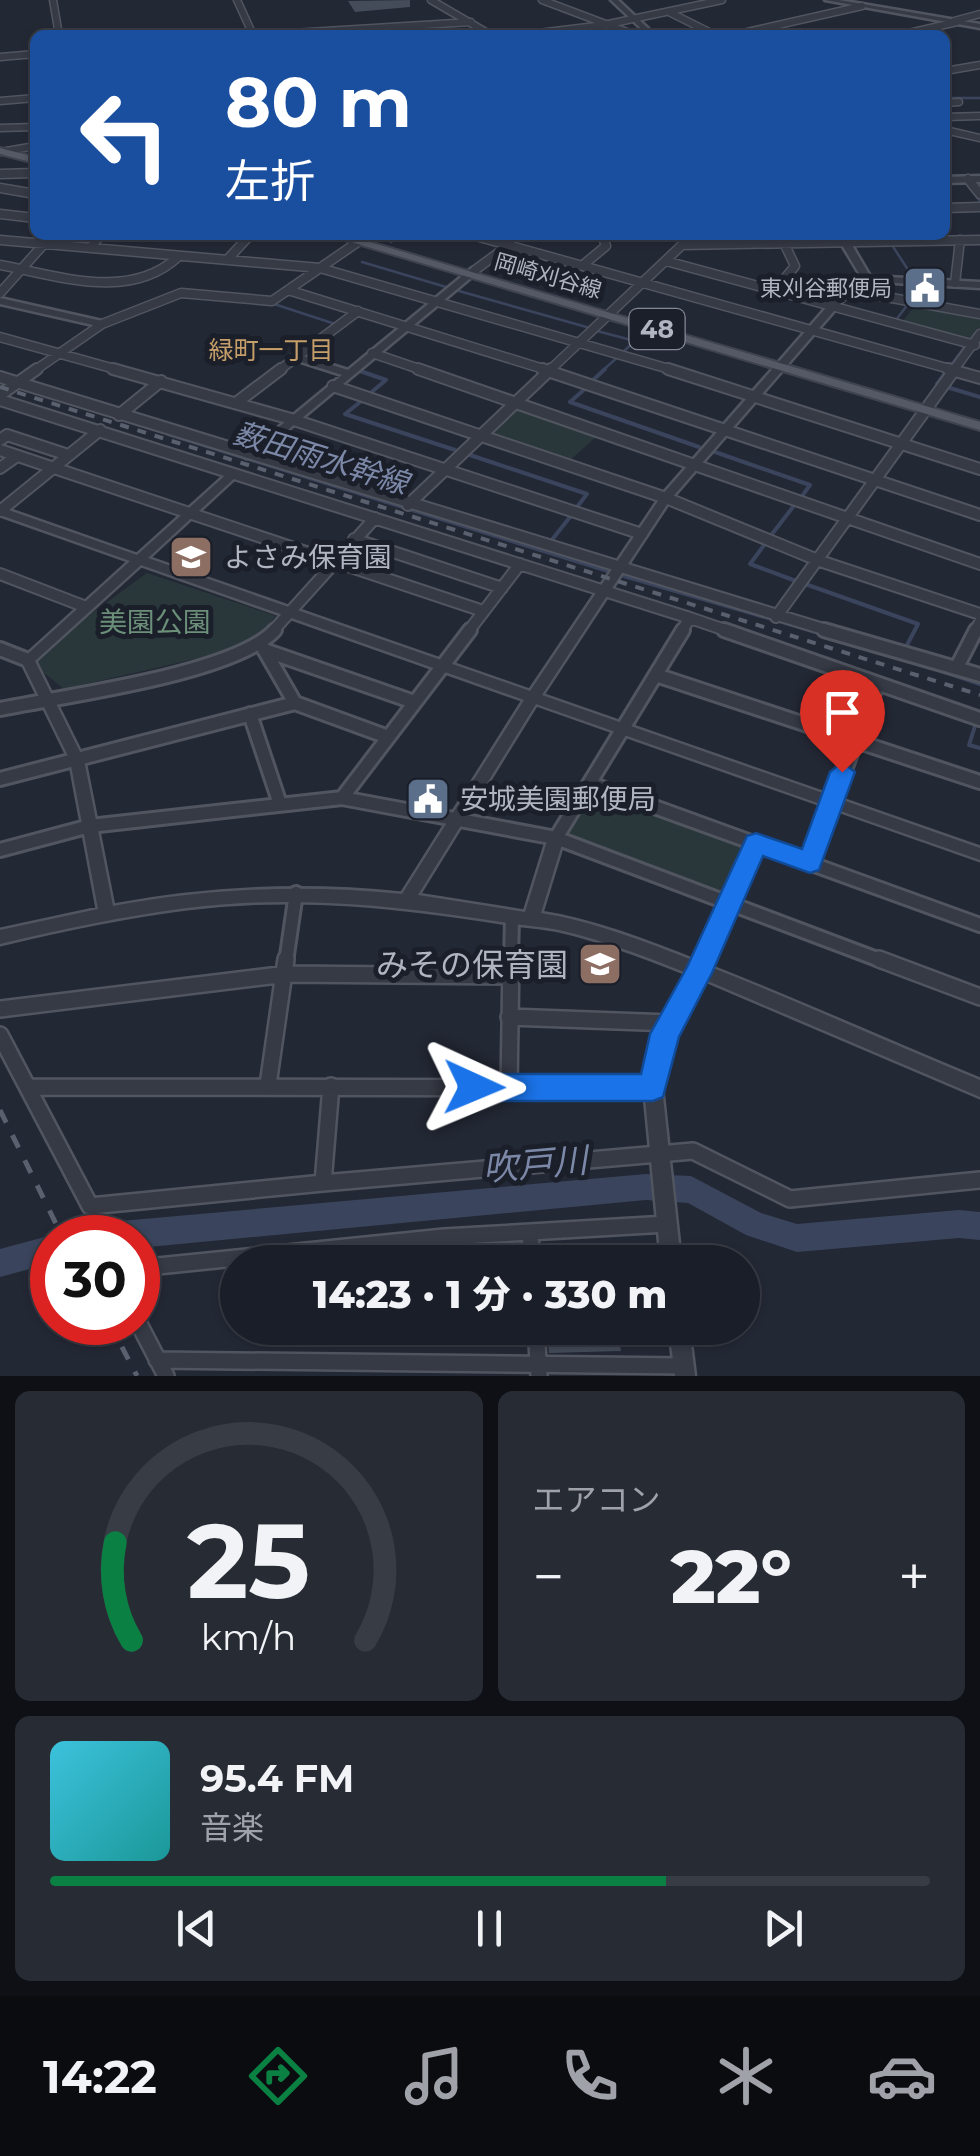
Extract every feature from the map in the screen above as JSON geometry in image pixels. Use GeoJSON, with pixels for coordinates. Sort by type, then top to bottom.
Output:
{"type":"FeatureCollection","features":[{"type":"Feature","properties":{"kind":"main road"},"geometry":{"type":"LineString","coordinates":[[0,153],[30,160]]}},
{"type":"Feature","properties":{"kind":"main road","name":"岡崎刈谷線"},"geometry":{"type":"LineString","coordinates":[[367,240],[980,423]]}},
{"type":"Feature","properties":{"kind":"street"},"geometry":{"type":"LineString","coordinates":[[52,0],[58,30]]}},
{"type":"Feature","properties":{"kind":"street"},"geometry":{"type":"LineString","coordinates":[[238,0],[254,30]]}},
{"type":"Feature","properties":{"kind":"street"},"geometry":{"type":"LineString","coordinates":[[432,0],[484,30]]}},
{"type":"Feature","properties":{"kind":"street"},"geometry":{"type":"LineString","coordinates":[[542,0],[573,18],[613,23],[626,30]]}},
{"type":"Feature","properties":{"kind":"street"},"geometry":{"type":"LineString","coordinates":[[614,0],[646,30]]}},
{"type":"Feature","properties":{"kind":"street"},"geometry":{"type":"LineString","coordinates":[[560,30],[722,0]]}},
{"type":"Feature","properties":{"kind":"street"},"geometry":{"type":"LineString","coordinates":[[828,0],[980,26]]}},
{"type":"Feature","properties":{"kind":"street"},"geometry":{"type":"LineString","coordinates":[[756,30],[862,6]]}},
{"type":"Feature","properties":{"kind":"street"},"geometry":{"type":"LineString","coordinates":[[669,12],[705,30]]}},
{"type":"Feature","properties":{"kind":"street"},"geometry":{"type":"LineString","coordinates":[[922,30],[980,14]]}},
{"type":"Feature","properties":{"kind":"street"},"geometry":{"type":"LineString","coordinates":[[343,30],[472,22]]}},
{"type":"Feature","properties":{"kind":"street"},"geometry":{"type":"LineString","coordinates":[[0,57],[30,54]]}},
{"type":"Feature","properties":{"kind":"street"},"geometry":{"type":"LineString","coordinates":[[950,67],[980,62]]}},
{"type":"Feature","properties":{"kind":"street"},"geometry":{"type":"LineString","coordinates":[[0,101],[30,97]]}},
{"type":"Feature","properties":{"kind":"street"},"geometry":{"type":"LineString","coordinates":[[950,103],[959,102]]}},
{"type":"Feature","properties":{"kind":"street"},"geometry":{"type":"LineString","coordinates":[[950,117],[980,116]]}},
{"type":"Feature","properties":{"kind":"street"},"geometry":{"type":"LineString","coordinates":[[0,128],[30,127]]}},
{"type":"Feature","properties":{"kind":"street"},"geometry":{"type":"LineString","coordinates":[[950,131],[980,136]]}},
{"type":"Feature","properties":{"kind":"street"},"geometry":{"type":"LineString","coordinates":[[0,153],[30,147]]}},
{"type":"Feature","properties":{"kind":"street"},"geometry":{"type":"LineString","coordinates":[[0,174],[30,173]]}},
{"type":"Feature","properties":{"kind":"street"},"geometry":{"type":"LineString","coordinates":[[968,179],[980,194]]}},
{"type":"Feature","properties":{"kind":"street"},"geometry":{"type":"LineString","coordinates":[[950,180],[980,179]]}},
{"type":"Feature","properties":{"kind":"street"},"geometry":{"type":"LineString","coordinates":[[0,188],[30,193]]}},
{"type":"Feature","properties":{"kind":"street"},"geometry":{"type":"LineString","coordinates":[[950,208],[980,207]]}},
{"type":"Feature","properties":{"kind":"street"},"geometry":{"type":"LineString","coordinates":[[0,214],[30,217]]}},
{"type":"Feature","properties":{"kind":"street"},"geometry":{"type":"LineString","coordinates":[[0,240],[320,268],[581,341],[980,469]]}},
{"type":"Feature","properties":{"kind":"street"},"geometry":{"type":"LineString","coordinates":[[90,248],[97,240]]}},
{"type":"Feature","properties":{"kind":"street"},"geometry":{"type":"LineString","coordinates":[[227,260],[245,240]]}},
{"type":"Feature","properties":{"kind":"street"},"geometry":{"type":"LineString","coordinates":[[0,397],[102,324],[181,293],[272,301],[357,240]]}},
{"type":"Feature","properties":{"kind":"street"},"geometry":{"type":"LineString","coordinates":[[490,240],[980,378]]}},
{"type":"Feature","properties":{"kind":"street"},"geometry":{"type":"LineString","coordinates":[[250,456],[511,240]]}},
{"type":"Feature","properties":{"kind":"street"},"geometry":{"type":"LineString","coordinates":[[582,266],[606,246],[604,240]]}},
{"type":"Feature","properties":{"kind":"street"},"geometry":{"type":"LineString","coordinates":[[408,504],[666,261],[681,240],[828,240]]}},
{"type":"Feature","properties":{"kind":"street"},"geometry":{"type":"LineString","coordinates":[[844,240],[865,276]]}},
{"type":"Feature","properties":{"kind":"street"},"geometry":{"type":"LineString","coordinates":[[950,240],[980,240]]}},
{"type":"Feature","properties":{"kind":"street"},"geometry":{"type":"LineString","coordinates":[[955,283],[960,240]]}},
{"type":"Feature","properties":{"kind":"street"},"geometry":{"type":"LineString","coordinates":[[776,289],[795,266],[784,243]]}},
{"type":"Feature","properties":{"kind":"street"},"geometry":{"type":"LineString","coordinates":[[0,293],[44,244]]}},
{"type":"Feature","properties":{"kind":"street"},"geometry":{"type":"LineString","coordinates":[[0,266],[129,283],[170,268],[179,256]]}},
{"type":"Feature","properties":{"kind":"street"},"geometry":{"type":"LineString","coordinates":[[666,261],[976,345]]}},
{"type":"Feature","properties":{"kind":"street"},"geometry":{"type":"LineString","coordinates":[[170,268],[181,293]]}},
{"type":"Feature","properties":{"kind":"street"},"geometry":{"type":"LineString","coordinates":[[408,899],[532,700],[666,498],[857,278],[980,285]]}},
{"type":"Feature","properties":{"kind":"street"},"geometry":{"type":"LineString","coordinates":[[288,290],[725,428],[980,515]]}},
{"type":"Feature","properties":{"kind":"street"},"geometry":{"type":"LineString","coordinates":[[848,290],[980,314]]}},
{"type":"Feature","properties":{"kind":"street"},"geometry":{"type":"LineString","coordinates":[[0,301],[102,324]]}},
{"type":"Feature","properties":{"kind":"street"},"geometry":{"type":"LineString","coordinates":[[898,323],[914,302]]}},
{"type":"Feature","properties":{"kind":"street"},"geometry":{"type":"LineString","coordinates":[[236,403],[358,311]]}},
{"type":"Feature","properties":{"kind":"street"},"geometry":{"type":"LineString","coordinates":[[776,617],[820,561],[953,370],[976,345],[980,334]]}},
{"type":"Feature","properties":{"kind":"street"},"geometry":{"type":"LineString","coordinates":[[0,338],[64,352],[236,403],[642,534]]}},
{"type":"Feature","properties":{"kind":"street"},"geometry":{"type":"LineString","coordinates":[[372,353],[518,400],[980,564]]}},
{"type":"Feature","properties":{"kind":"street"},"geometry":{"type":"LineString","coordinates":[[296,357],[347,373]]}},
{"type":"Feature","properties":{"kind":"street"},"geometry":{"type":"LineString","coordinates":[[0,378],[618,570],[980,675]]}},
{"type":"Feature","properties":{"kind":"street"},"geometry":{"type":"LineString","coordinates":[[120,415],[161,381]]}},
{"type":"Feature","properties":{"kind":"street"},"geometry":{"type":"LineString","coordinates":[[333,386],[666,498],[820,561],[980,614]]}},
{"type":"Feature","properties":{"kind":"street"},"geometry":{"type":"LineString","coordinates":[[0,397],[690,618],[980,720]]}},
{"type":"Feature","properties":{"kind":"street"},"geometry":{"type":"LineString","coordinates":[[0,511],[100,430]]}},
{"type":"Feature","properties":{"kind":"street"},"geometry":{"type":"LineString","coordinates":[[0,440],[7,435],[68,455]]}},
{"type":"Feature","properties":{"kind":"street"},"geometry":{"type":"LineString","coordinates":[[0,450],[483,611]]}},
{"type":"Feature","properties":{"kind":"street"},"geometry":{"type":"LineString","coordinates":[[0,468],[17,456]]}},
{"type":"Feature","properties":{"kind":"street"},"geometry":{"type":"LineString","coordinates":[[28,660],[234,473]]}},
{"type":"Feature","properties":{"kind":"street"},"geometry":{"type":"LineString","coordinates":[[0,511],[980,854]]}},
{"type":"Feature","properties":{"kind":"street"},"geometry":{"type":"LineString","coordinates":[[262,648],[331,563],[375,518]]}},
{"type":"Feature","properties":{"kind":"street"},"geometry":{"type":"LineString","coordinates":[[354,539],[502,588]]}},
{"type":"Feature","properties":{"kind":"street"},"geometry":{"type":"LineString","coordinates":[[342,798],[520,564]]}},
{"type":"Feature","properties":{"kind":"street"},"geometry":{"type":"LineString","coordinates":[[0,574],[86,607]]}},
{"type":"Feature","properties":{"kind":"street"},"geometry":{"type":"LineString","coordinates":[[532,916],[556,838],[690,618]]}},
{"type":"Feature","properties":{"kind":"street"},"geometry":{"type":"LineString","coordinates":[[957,666],[980,622]]}},
{"type":"Feature","properties":{"kind":"street"},"geometry":{"type":"LineString","coordinates":[[262,648],[295,703]]}},
{"type":"Feature","properties":{"kind":"street"},"geometry":{"type":"LineString","coordinates":[[0,709],[182,670],[262,648],[414,702]]}},
{"type":"Feature","properties":{"kind":"street"},"geometry":{"type":"LineString","coordinates":[[0,649],[28,660],[77,760],[106,910]]}},
{"type":"Feature","properties":{"kind":"street"},"geometry":{"type":"LineString","coordinates":[[656,675],[980,782]]}},
{"type":"Feature","properties":{"kind":"street"},"geometry":{"type":"LineString","coordinates":[[810,862],[877,684]]}},
{"type":"Feature","properties":{"kind":"street"},"geometry":{"type":"LineString","coordinates":[[0,779],[295,703],[388,736]]}},
{"type":"Feature","properties":{"kind":"street"},"geometry":{"type":"LineString","coordinates":[[250,714],[280,804]]}},
{"type":"Feature","properties":{"kind":"street"},"geometry":{"type":"LineString","coordinates":[[591,784],[980,925]]}},
{"type":"Feature","properties":{"kind":"street"},"geometry":{"type":"LineString","coordinates":[[0,850],[90,826],[342,798],[556,838],[980,997]]}},
{"type":"Feature","properties":{"kind":"street"},"geometry":{"type":"LineString","coordinates":[[669,1245],[653,1088],[656,1058],[756,843]]}},
{"type":"Feature","properties":{"kind":"street"},"geometry":{"type":"LineString","coordinates":[[268,1085],[296,893]]}},
{"type":"Feature","properties":{"kind":"street"},"geometry":{"type":"LineString","coordinates":[[0,937],[106,910],[222,896],[296,893],[408,899],[512,917],[532,916],[573,926],[698,973],[980,1090]]}},
{"type":"Feature","properties":{"kind":"street"},"geometry":{"type":"LineString","coordinates":[[509,1088],[512,917]]}},
{"type":"Feature","properties":{"kind":"street"},"geometry":{"type":"LineString","coordinates":[[0,1009],[287,974],[509,976]]}},
{"type":"Feature","properties":{"kind":"street"},"geometry":{"type":"LineString","coordinates":[[509,1017],[671,1022]]}},
{"type":"Feature","properties":{"kind":"street"},"geometry":{"type":"LineString","coordinates":[[0,1035],[90,1206],[693,1151],[790,1199],[961,1186],[980,1180]]}},
{"type":"Feature","properties":{"kind":"street"},"geometry":{"type":"LineString","coordinates":[[0,1071],[16,1063]]}},
{"type":"Feature","properties":{"kind":"street"},"geometry":{"type":"LineString","coordinates":[[29,1086],[653,1088]]}},
{"type":"Feature","properties":{"kind":"street"},"geometry":{"type":"LineString","coordinates":[[323,1183],[331,1086]]}},
{"type":"Feature","properties":{"kind":"street"},"geometry":{"type":"LineString","coordinates":[[160,1266],[530,1232],[667,1224]]}},
{"type":"Feature","properties":{"kind":"street"},"geometry":{"type":"LineString","coordinates":[[530,1232],[531,1245]]}},
{"type":"Feature","properties":{"kind":"street"},"geometry":{"type":"LineString","coordinates":[[150,1345],[161,1368],[684,1371],[681,1345]]}},
{"type":"Feature","properties":{"kind":"street"},"geometry":{"type":"LineString","coordinates":[[537,1345],[538,1370]]}},
{"type":"Feature","properties":{"kind":"green space"},"geometry":{"type":"Polygon","coordinates":[[[916,304],[980,315],[980,327],[971,340],[903,321],[916,304]]]}},
{"type":"Feature","properties":{"kind":"green space"},"geometry":{"type":"Polygon","coordinates":[[[518,405],[598,435],[568,462],[489,436],[518,405]]]}},
{"type":"Feature","properties":{"kind":"green space","name":"美園公園"},"geometry":{"type":"Polygon","coordinates":[[[147,573],[276,616],[247,647],[64,689],[28,660],[147,573]]]}},
{"type":"Feature","properties":{"kind":"green space"},"geometry":{"type":"Polygon","coordinates":[[[591,791],[744,843],[747,849],[727,895],[569,838],[565,833],[591,791]]]}},
{"type":"Feature","properties":{"kind":"building"},"geometry":{"type":"Polygon","coordinates":[[[410,0],[410,7],[355,12],[348,1],[410,0]]]}},
{"type":"Feature","properties":{"kind":"building"},"geometry":{"type":"Polygon","coordinates":[[[548,1345],[620,1345],[621,1351],[549,1353],[548,1345]]]}},
{"type":"Feature","properties":{"kind":"waterway"},"geometry":{"type":"LineString","coordinates":[[950,98],[980,98]]}},
{"type":"Feature","properties":{"kind":"waterway"},"geometry":{"type":"LineString","coordinates":[[964,181],[980,201]]}},
{"type":"Feature","properties":{"kind":"waterway"},"geometry":{"type":"LineString","coordinates":[[892,245],[912,276]]}},
{"type":"Feature","properties":{"kind":"waterway"},"geometry":{"type":"LineString","coordinates":[[362,262],[446,287]]}},
{"type":"Feature","properties":{"kind":"waterway"},"geometry":{"type":"LineString","coordinates":[[912,300],[916,283]]}},
{"type":"Feature","properties":{"kind":"waterway"},"geometry":{"type":"LineString","coordinates":[[459,291],[590,328]]}},
{"type":"Feature","properties":{"kind":"waterway"},"geometry":{"type":"LineString","coordinates":[[271,303],[335,324]]}},
{"type":"Feature","properties":{"kind":"waterway"},"geometry":{"type":"LineString","coordinates":[[896,320],[908,304]]}},
{"type":"Feature","properties":{"kind":"waterway"},"geometry":{"type":"LineString","coordinates":[[597,331],[635,341],[623,352]]}},
{"type":"Feature","properties":{"kind":"waterway"},"geometry":{"type":"LineString","coordinates":[[951,365],[965,346]]}},
{"type":"Feature","properties":{"kind":"waterway"},"geometry":{"type":"LineString","coordinates":[[602,371],[619,356]]}},
{"type":"Feature","properties":{"kind":"waterway"},"geometry":{"type":"LineString","coordinates":[[591,382],[605,369]]}},
{"type":"Feature","properties":{"kind":"waterway"},"geometry":{"type":"LineString","coordinates":[[360,371],[386,380],[368,395]]}},
{"type":"Feature","properties":{"kind":"waterway"},"geometry":{"type":"LineString","coordinates":[[937,384],[946,372]]}},
{"type":"Feature","properties":{"kind":"waterway"},"geometry":{"type":"LineString","coordinates":[[587,387],[570,402],[699,447]]}},
{"type":"Feature","properties":{"kind":"waterway"},"geometry":{"type":"LineString","coordinates":[[950,388],[980,397]]}},
{"type":"Feature","properties":{"kind":"waterway"},"geometry":{"type":"LineString","coordinates":[[364,399],[345,414],[455,450]]}},
{"type":"Feature","properties":{"kind":"waterway","name":"薮田雨水幹線"},"geometry":{"type":"LineString","coordinates":[[168,434],[608,571]]}},
{"type":"Feature","properties":{"kind":"waterway"},"geometry":{"type":"LineString","coordinates":[[715,452],[810,485],[800,499]]}},
{"type":"Feature","properties":{"kind":"waterway"},"geometry":{"type":"LineString","coordinates":[[470,455],[587,494],[577,507]]}},
{"type":"Feature","properties":{"kind":"waterway"},"geometry":{"type":"LineString","coordinates":[[769,538],[796,503]]}},
{"type":"Feature","properties":{"kind":"waterway"},"geometry":{"type":"LineString","coordinates":[[551,541],[570,517]]}},
{"type":"Feature","properties":{"kind":"waterway"},"geometry":{"type":"LineString","coordinates":[[765,544],[750,564],[796,581]]}},
{"type":"Feature","properties":{"kind":"waterway","name":"薮田雨水幹線"},"geometry":{"type":"LineString","coordinates":[[624,576],[816,632]]}},
{"type":"Feature","properties":{"kind":"waterway"},"geometry":{"type":"LineString","coordinates":[[808,585],[918,624],[905,649]]}},
{"type":"Feature","properties":{"kind":"waterway"},"geometry":{"type":"LineString","coordinates":[[918,663],[980,684]]}},
{"type":"Feature","properties":{"kind":"waterway"},"geometry":{"type":"LineString","coordinates":[[976,723],[969,745],[980,748]]}},
{"type":"Feature","properties":{"kind":"waterway","name":"吹戸川"},"geometry":{"type":"LineString","coordinates":[[160,1231],[646,1187],[691,1190],[756,1225],[797,1238],[959,1224],[980,1226]]}},
{"type":"Feature","properties":{"kind":"waterway","name":"吹戸川"},"geometry":{"type":"LineString","coordinates":[[0,1263],[30,1255]]}},
{"type":"Feature","properties":{"kind":"railway"},"geometry":{"type":"LineString","coordinates":[[0,387],[980,695]]}},
{"type":"Feature","properties":{"kind":"railway"},"geometry":{"type":"LineString","coordinates":[[0,1110],[52,1215]]}},
{"type":"Feature","properties":{"kind":"railway"},"geometry":{"type":"LineString","coordinates":[[121,1345],[137,1376]]}},
{"type":"Feature","properties":{"kind":"place","name":"東刈谷郵便局"},"geometry":{"type":"Point","coordinates":[925,288]}},
{"type":"Feature","properties":{"kind":"place","name":"よさみ保育園"},"geometry":{"type":"Point","coordinates":[191,557]}},
{"type":"Feature","properties":{"kind":"place","name":"安城美園郵便局"},"geometry":{"type":"Point","coordinates":[428,799]}},
{"type":"Feature","properties":{"kind":"place","name":"みその保育園"},"geometry":{"type":"Point","coordinates":[600,964]}},
{"type":"Feature","properties":{"kind":"district","name":"緑町一丁目"},"geometry":{"type":"Point","coordinates":[271,350]}},
{"type":"Feature","properties":{"kind":"route"},"geometry":{"type":"LineString","coordinates":[[474,1087],[653,1088],[656,1058],[665,1034],[698,973],[756,843],[810,862],[842,772]]}}]}
